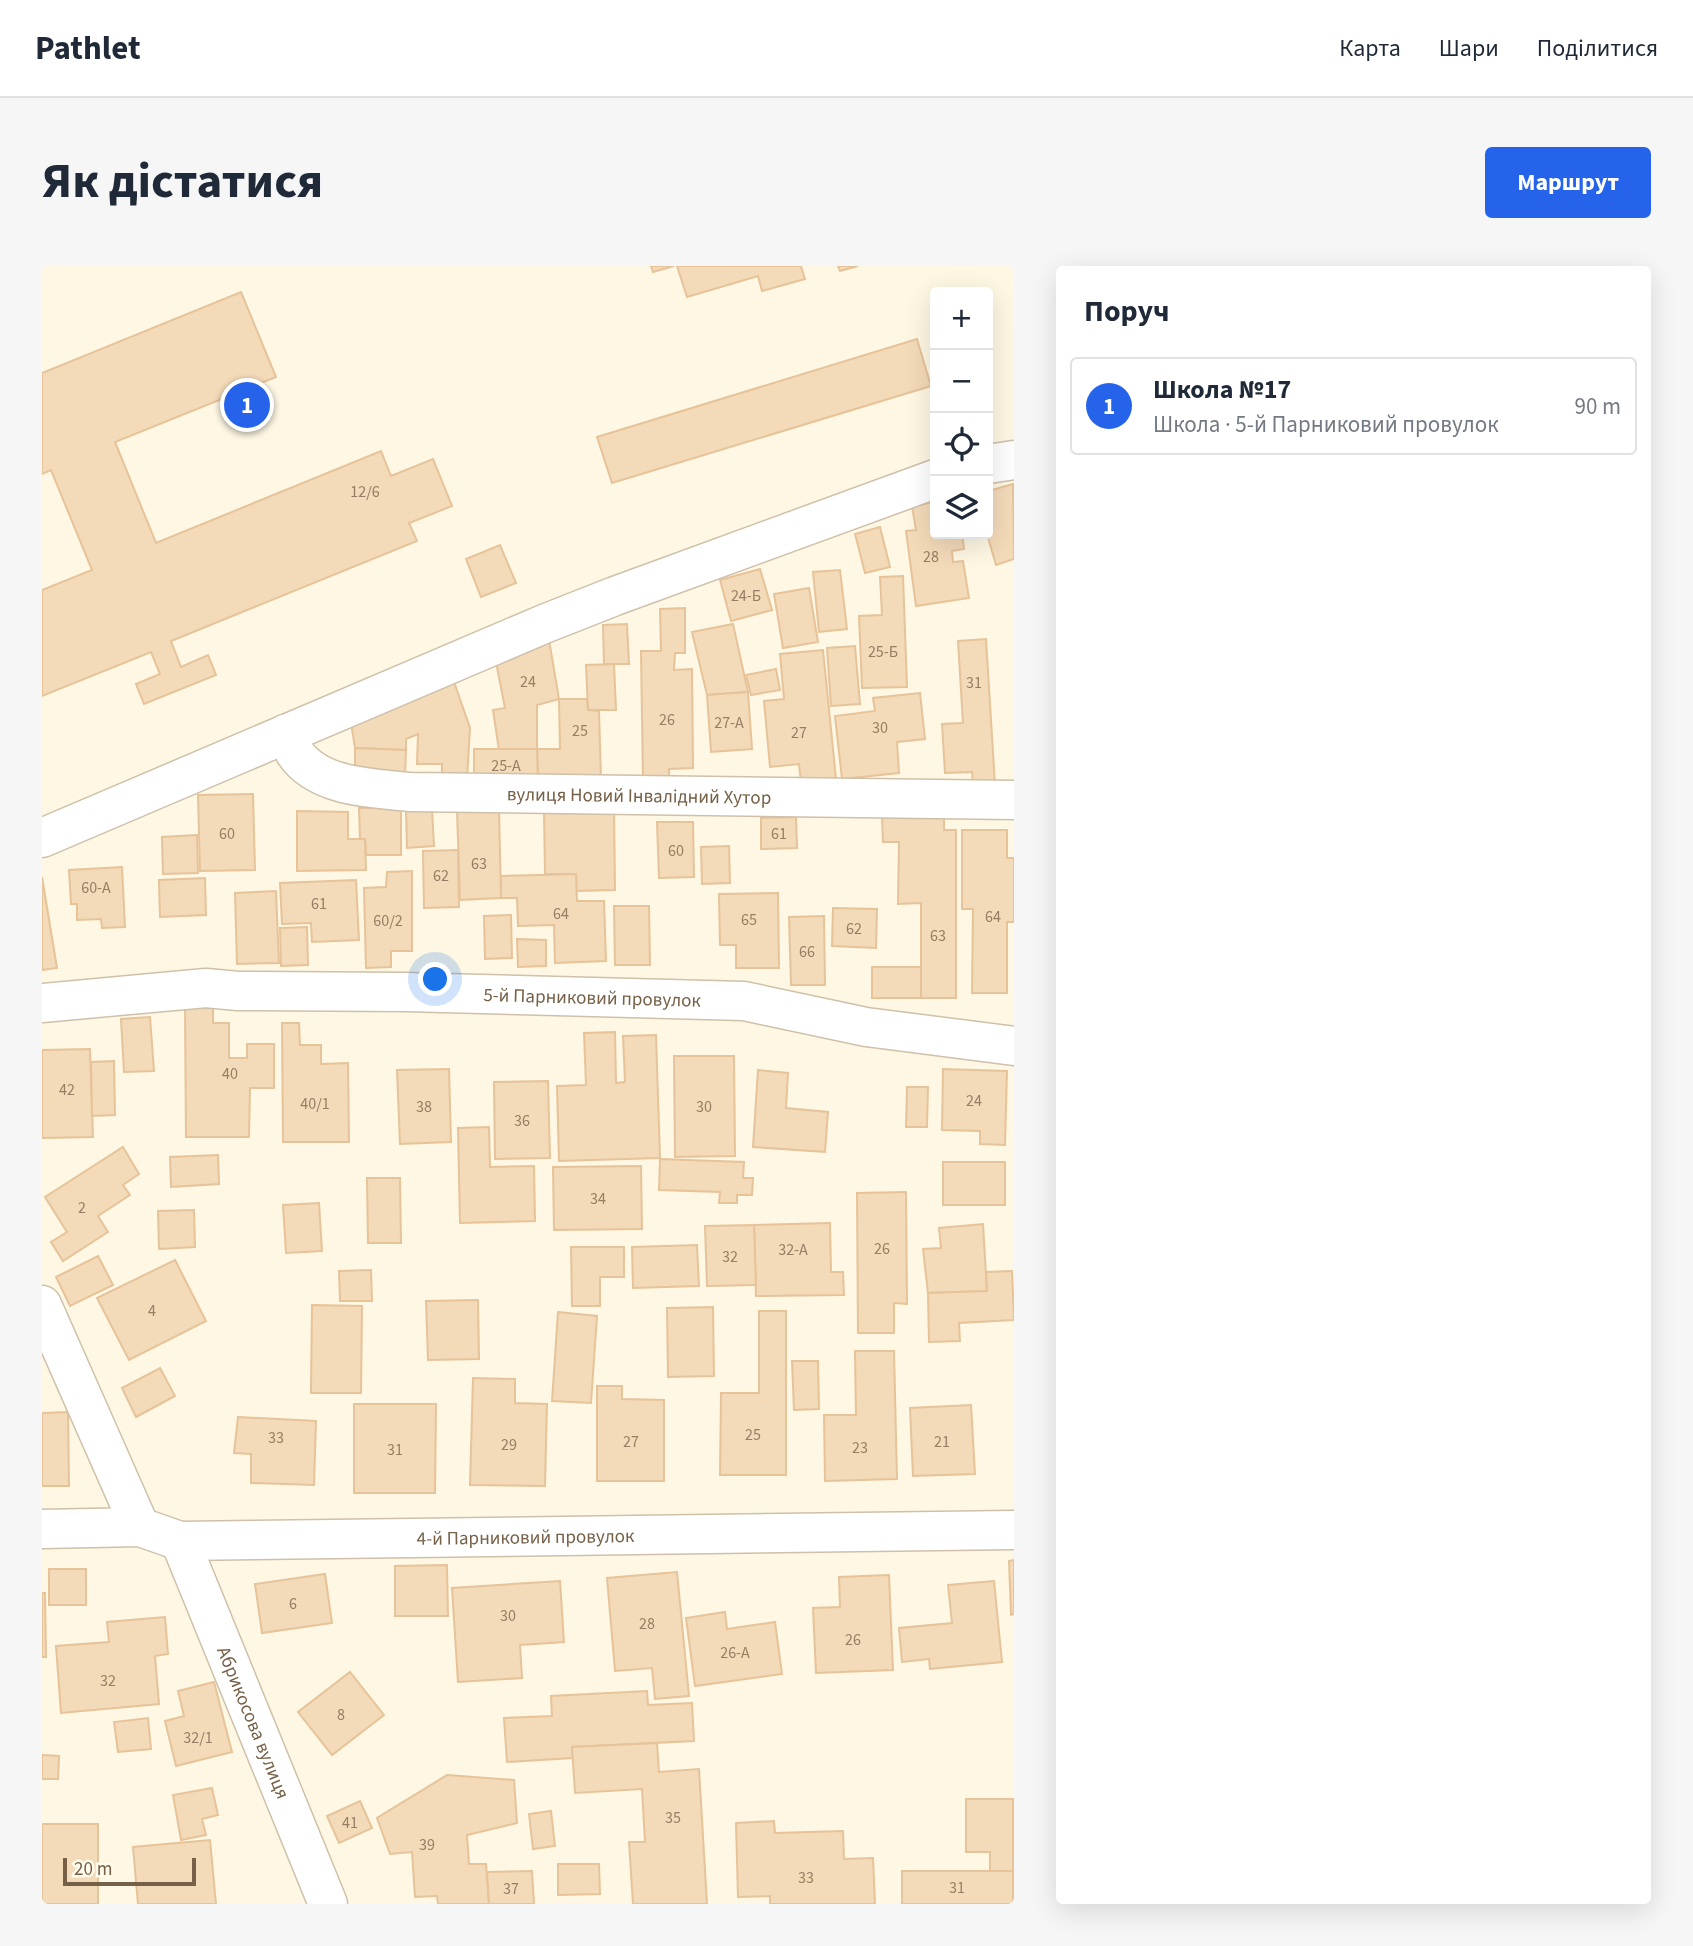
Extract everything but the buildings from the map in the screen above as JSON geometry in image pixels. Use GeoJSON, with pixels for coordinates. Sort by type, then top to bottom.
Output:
{"type":"FeatureCollection","features":[{"type":"Feature","properties":{"kind":"street"},"geometry":{"type":"LineString","coordinates":[[42,838],[615,596],[930,481]]}},
{"type":"Feature","properties":{"kind":"street","name":"вулиця Новий Інвалідний Хутор"},"geometry":{"type":"LineString","coordinates":[[285,734],[297,755],[317,772],[350,786],[410,792],[1014,800]]}},
{"type":"Feature","properties":{"kind":"street","name":"5-й Парниковий провулок"},"geometry":{"type":"LineString","coordinates":[[42,1003],[206,988],[238,991],[405,992],[744,1001],[866,1027],[1014,1046]]}},
{"type":"Feature","properties":{"kind":"street"},"geometry":{"type":"LineString","coordinates":[[42,1305],[140,1527]]}},
{"type":"Feature","properties":{"kind":"street","name":"4-й Парниковий провулок"},"geometry":{"type":"LineString","coordinates":[[42,1529],[140,1527],[180,1541],[1014,1530]]}},
{"type":"Feature","properties":{"kind":"street","name":"Абрикосова вулиця"},"geometry":{"type":"LineString","coordinates":[[180,1541],[328,1904]]}},
{"type":"Feature","properties":{"kind":"place","name":"Школа №17"},"geometry":{"type":"Point","coordinates":[247,405]}}]}
